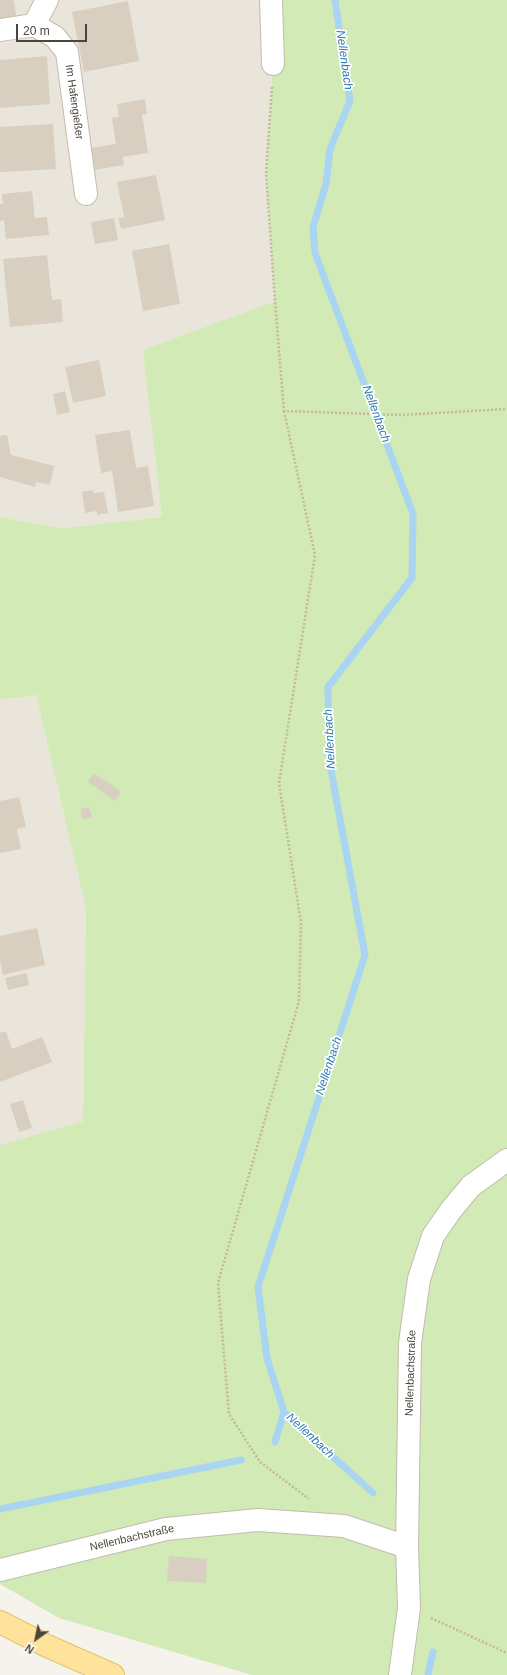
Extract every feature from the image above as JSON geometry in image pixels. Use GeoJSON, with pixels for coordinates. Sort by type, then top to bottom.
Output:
{"type":"FeatureCollection","features":[{"type":"Feature","properties":{"kind":"main road"},"geometry":{"type":"LineString","coordinates":[[0,1622],[45,1645],[112,1675]]}},
{"type":"Feature","properties":{"kind":"street"},"geometry":{"type":"LineString","coordinates":[[0,30],[34,25],[47,0]]}},
{"type":"Feature","properties":{"kind":"street"},"geometry":{"type":"LineString","coordinates":[[271,0],[273,64]]}},
{"type":"Feature","properties":{"kind":"street","name":"Im Hafengießer"},"geometry":{"type":"LineString","coordinates":[[34,25],[55,37],[67,52],[86,194]]}},
{"type":"Feature","properties":{"kind":"street","name":"Nellenbachstraße"},"geometry":{"type":"LineString","coordinates":[[400,1675],[409,1608],[407,1547],[410,1343],[419,1279],[433,1236],[451,1210],[471,1186],[507,1160]]}},
{"type":"Feature","properties":{"kind":"street","name":"Nellenbachstraße"},"geometry":{"type":"LineString","coordinates":[[0,1570],[166,1529],[258,1520],[344,1526],[407,1547]]}},
{"type":"Feature","properties":{"kind":"path"},"geometry":{"type":"LineString","coordinates":[[273,64],[266,172],[284,411],[316,555],[279,784],[301,923],[299,1002],[218,1283],[228,1414],[260,1462],[314,1504]]}},
{"type":"Feature","properties":{"kind":"path"},"geometry":{"type":"LineString","coordinates":[[284,411],[400,415],[507,409]]}},
{"type":"Feature","properties":{"kind":"path"},"geometry":{"type":"LineString","coordinates":[[409,1608],[507,1652]]}},
{"type":"Feature","properties":{"kind":"shaded area"},"geometry":{"type":"Polygon","coordinates":[[[0,0],[271,0],[273,64],[266,173],[275,301],[144,350],[162,517],[63,528],[0,517],[0,0]]]}},
{"type":"Feature","properties":{"kind":"shaded area"},"geometry":{"type":"Polygon","coordinates":[[[36,695],[86,909],[83,1121],[0,1145],[0,700],[36,695]]]}},
{"type":"Feature","properties":{"kind":"green space"},"geometry":{"type":"Polygon","coordinates":[[[271,0],[507,0],[507,1675],[252,1675],[59,1618],[0,1584],[0,1145],[83,1121],[86,909],[36,695],[0,700],[0,517],[63,528],[162,517],[143,350],[275,301],[266,173],[273,64],[271,0]]]}},
{"type":"Feature","properties":{"kind":"building"},"geometry":{"type":"Polygon","coordinates":[[[0,0],[14,0],[16,15],[6,21],[0,21],[0,0]]]}},
{"type":"Feature","properties":{"kind":"building"},"geometry":{"type":"Polygon","coordinates":[[[128,1],[139,61],[84,72],[72,12],[128,1]]]}},
{"type":"Feature","properties":{"kind":"building"},"geometry":{"type":"Polygon","coordinates":[[[47,56],[50,104],[0,108],[0,60],[47,56]]]}},
{"type":"Feature","properties":{"kind":"building"},"geometry":{"type":"Polygon","coordinates":[[[145,99],[147,114],[142,114],[148,153],[123,157],[124,165],[94,170],[91,148],[116,144],[112,118],[119,117],[117,104],[145,99]]]}},
{"type":"Feature","properties":{"kind":"building"},"geometry":{"type":"Polygon","coordinates":[[[53,124],[56,169],[0,172],[0,127],[53,124]]]}},
{"type":"Feature","properties":{"kind":"building"},"geometry":{"type":"Polygon","coordinates":[[[156,175],[165,220],[121,229],[118,218],[124,217],[117,182],[156,175]]]}},
{"type":"Feature","properties":{"kind":"building"},"geometry":{"type":"Polygon","coordinates":[[[32,191],[35,218],[47,217],[49,235],[6,239],[4,220],[0,221],[0,204],[3,204],[2,194],[32,191]]]}},
{"type":"Feature","properties":{"kind":"building"},"geometry":{"type":"Polygon","coordinates":[[[114,218],[118,240],[95,244],[91,222],[114,218]]]}},
{"type":"Feature","properties":{"kind":"building"},"geometry":{"type":"Polygon","coordinates":[[[169,244],[180,304],[143,311],[132,251],[169,244]]]}},
{"type":"Feature","properties":{"kind":"building"},"geometry":{"type":"Polygon","coordinates":[[[47,255],[52,300],[61,299],[63,322],[10,327],[3,259],[47,255]]]}},
{"type":"Feature","properties":{"kind":"building"},"geometry":{"type":"Polygon","coordinates":[[[99,360],[106,396],[73,403],[65,367],[99,360]]]}},
{"type":"Feature","properties":{"kind":"building"},"geometry":{"type":"Polygon","coordinates":[[[65,391],[70,412],[57,415],[53,394],[65,391]]]}},
{"type":"Feature","properties":{"kind":"building"},"geometry":{"type":"Polygon","coordinates":[[[130,430],[136,468],[148,466],[154,506],[118,512],[112,471],[101,473],[95,435],[130,430]]]}},
{"type":"Feature","properties":{"kind":"building"},"geometry":{"type":"Polygon","coordinates":[[[7,435],[11,455],[54,466],[50,485],[36,482],[35,487],[0,477],[0,436],[7,435]]]}},
{"type":"Feature","properties":{"kind":"building"},"geometry":{"type":"Polygon","coordinates":[[[93,490],[94,493],[104,492],[108,513],[97,515],[97,511],[85,513],[82,492],[93,490]]]}},
{"type":"Feature","properties":{"kind":"building"},"geometry":{"type":"Polygon","coordinates":[[[94,773],[121,792],[115,801],[88,782],[94,773]]]}},
{"type":"Feature","properties":{"kind":"building"},"geometry":{"type":"Polygon","coordinates":[[[19,797],[26,827],[17,829],[21,849],[0,853],[0,801],[19,797]]]}},
{"type":"Feature","properties":{"kind":"building"},"geometry":{"type":"Polygon","coordinates":[[[89,807],[92,817],[83,820],[80,809],[89,807]]]}},
{"type":"Feature","properties":{"kind":"building"},"geometry":{"type":"Polygon","coordinates":[[[37,928],[45,965],[3,975],[0,961],[0,936],[37,928]]]}},
{"type":"Feature","properties":{"kind":"building"},"geometry":{"type":"Polygon","coordinates":[[[27,973],[29,985],[8,990],[5,978],[27,973]]]}},
{"type":"Feature","properties":{"kind":"building"},"geometry":{"type":"Polygon","coordinates":[[[6,1031],[12,1049],[42,1037],[52,1062],[0,1082],[0,1033],[6,1031]]]}},
{"type":"Feature","properties":{"kind":"building"},"geometry":{"type":"Polygon","coordinates":[[[23,1100],[32,1128],[19,1132],[10,1104],[23,1100]]]}},
{"type":"Feature","properties":{"kind":"building"},"geometry":{"type":"Polygon","coordinates":[[[169,1556],[207,1559],[206,1583],[167,1581],[169,1556]]]}},
{"type":"Feature","properties":{"kind":"waterway","name":"Nellenbach"},"geometry":{"type":"LineString","coordinates":[[335,0],[350,101],[330,149],[326,184],[313,227],[315,253],[413,514],[412,578],[328,687],[329,759],[365,955],[258,1287],[267,1358],[284,1412],[373,1493]]}},
{"type":"Feature","properties":{"kind":"waterway"},"geometry":{"type":"LineString","coordinates":[[275,1442],[284,1412]]}},
{"type":"Feature","properties":{"kind":"waterway"},"geometry":{"type":"LineString","coordinates":[[0,1509],[241,1460]]}},
{"type":"Feature","properties":{"kind":"waterway","name":"Nellenbach"},"geometry":{"type":"LineString","coordinates":[[428,1675],[433,1652]]}}]}
